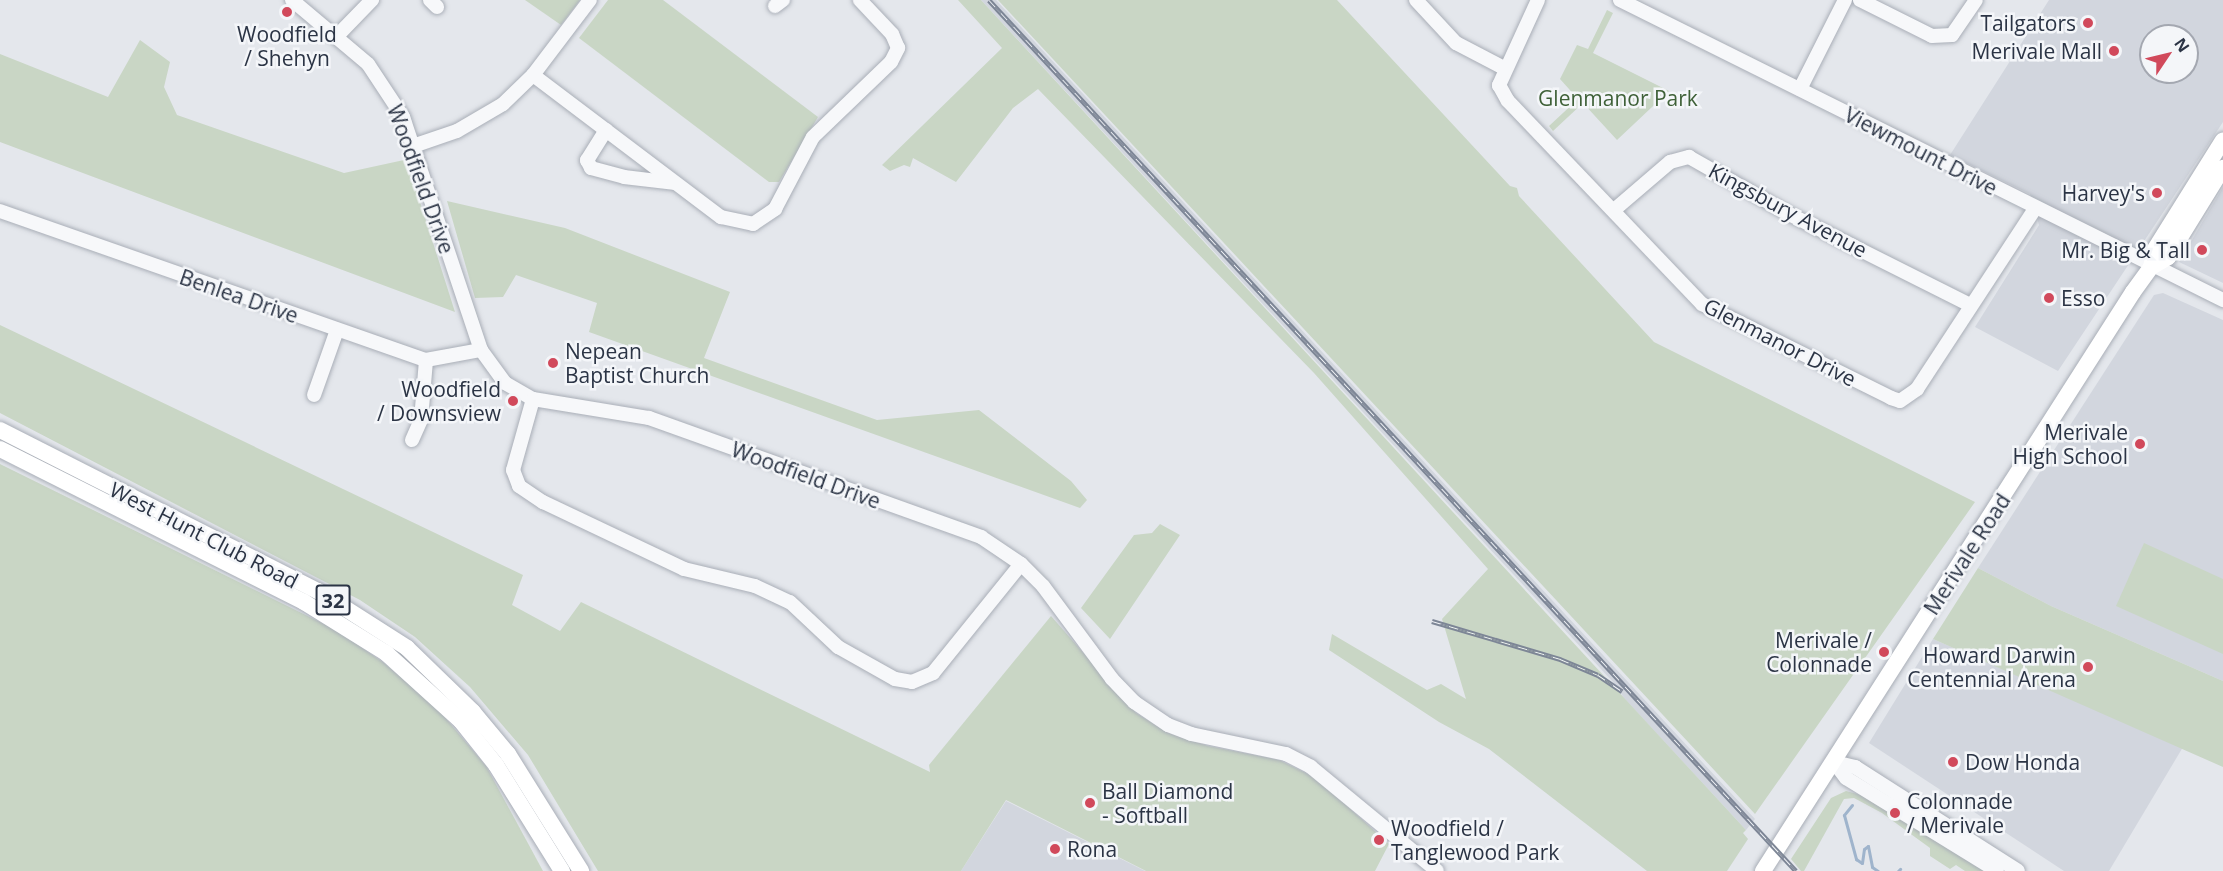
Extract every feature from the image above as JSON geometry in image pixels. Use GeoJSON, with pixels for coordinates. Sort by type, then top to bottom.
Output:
{"type":"FeatureCollection","features":[{"type":"Feature","properties":{"kind":"main road","name":"Merivale Road"},"geometry":{"type":"LineString","coordinates":[[1763,871],[2151,267],[2155,249],[2223,140]]}},
{"type":"Feature","properties":{"kind":"main road","name":"Merivale Road"},"geometry":{"type":"LineString","coordinates":[[2151,267],[2168,257],[2223,168]]}},
{"type":"Feature","properties":{"kind":"main road","name":"West Hunt Club Road"},"geometry":{"type":"LineString","coordinates":[[0,430],[318,591],[407,648],[474,712],[508,754],[581,871]]}},
{"type":"Feature","properties":{"kind":"main road","name":"West Hunt Club Road"},"geometry":{"type":"LineString","coordinates":[[0,449],[304,602],[386,653],[461,721],[496,765],[562,871]]}},
{"type":"Feature","properties":{"kind":"street","name":"Woodfield Drive"},"geometry":{"type":"LineString","coordinates":[[292,0],[336,37],[381,81],[403,117],[481,350],[505,383],[533,399],[649,418],[981,537],[1021,564],[1043,586],[1112,679],[1134,702],[1168,725],[1191,734],[1286,754],[1311,767],[1437,871]]}},
{"type":"Feature","properties":{"kind":"street"},"geometry":{"type":"LineString","coordinates":[[336,37],[372,0]]}},
{"type":"Feature","properties":{"kind":"street"},"geometry":{"type":"LineString","coordinates":[[413,146],[487,117],[533,75],[590,0]]}},
{"type":"Feature","properties":{"kind":"street"},"geometry":{"type":"LineString","coordinates":[[533,75],[721,217],[737,223],[753,224],[769,216],[813,136],[891,62],[898,48],[892,34],[860,0]]}},
{"type":"Feature","properties":{"kind":"street"},"geometry":{"type":"LineString","coordinates":[[1416,0],[1456,43],[1504,68]]}},
{"type":"Feature","properties":{"kind":"street","name":"Glenmanor Drive"},"geometry":{"type":"LineString","coordinates":[[1538,0],[1504,68],[1499,85],[1508,101],[1702,304],[1900,400],[1917,389],[2035,209]]}},
{"type":"Feature","properties":{"kind":"street","name":"Viewmount Drive"},"geometry":{"type":"LineString","coordinates":[[1620,0],[2151,267],[2223,300]]}},
{"type":"Feature","properties":{"kind":"street"},"geometry":{"type":"LineString","coordinates":[[1800,89],[1845,0]]}},
{"type":"Feature","properties":{"kind":"street"},"geometry":{"type":"LineString","coordinates":[[1860,0],[1932,36],[1952,35],[1976,0]]}},
{"type":"Feature","properties":{"kind":"street"},"geometry":{"type":"LineString","coordinates":[[606,130],[587,160],[591,168],[624,177],[674,183]]}},
{"type":"Feature","properties":{"kind":"street","name":"Kingsbury Avenue"},"geometry":{"type":"LineString","coordinates":[[1614,210],[1670,162],[1689,157],[1791,215],[1970,305]]}},
{"type":"Feature","properties":{"kind":"street","name":"Benlea Drive"},"geometry":{"type":"LineString","coordinates":[[0,210],[426,360],[481,350]]}},
{"type":"Feature","properties":{"kind":"street"},"geometry":{"type":"LineString","coordinates":[[314,395],[337,330]]}},
{"type":"Feature","properties":{"kind":"street"},"geometry":{"type":"LineString","coordinates":[[412,440],[421,420],[426,360]]}},
{"type":"Feature","properties":{"kind":"street"},"geometry":{"type":"LineString","coordinates":[[533,399],[513,470],[519,486],[543,502],[684,569],[755,586],[790,602],[838,647],[895,679],[912,682],[933,673],[1021,564]]}},
{"type":"Feature","properties":{"kind":"street"},"geometry":{"type":"LineString","coordinates":[[1834,762],[1846,778],[1997,871]]}},
{"type":"Feature","properties":{"kind":"street"},"geometry":{"type":"LineString","coordinates":[[1834,762],[1855,767],[2018,871]]}},
{"type":"Feature","properties":{"kind":"shaded area"},"geometry":{"type":"Polygon","coordinates":[[[981,0],[996,0],[1755,819],[1746,830],[1624,698],[1613,682],[981,0]]]}},
{"type":"Feature","properties":{"kind":"shaded area"},"geometry":{"type":"Polygon","coordinates":[[[2049,0],[2223,0],[2223,122],[2058,371],[1975,327],[2039,225],[2030,194],[1950,155],[2049,0]]]}},
{"type":"Feature","properties":{"kind":"shaded area"},"geometry":{"type":"Polygon","coordinates":[[[2223,187],[2223,283],[2179,262],[2223,187]]]}},
{"type":"Feature","properties":{"kind":"shaded area","name":"Merivale High School"},"geometry":{"type":"Polygon","coordinates":[[[2163,293],[2223,320],[2223,681],[2051,606],[1978,568],[2154,295],[2163,293]]]}},
{"type":"Feature","properties":{"kind":"shaded area"},"geometry":{"type":"Polygon","coordinates":[[[1933,639],[2183,747],[2109,871],[2064,871],[1869,743],[1933,639]]]}},
{"type":"Feature","properties":{"kind":"shaded area"},"geometry":{"type":"Polygon","coordinates":[[[1006,801],[1145,871],[961,871],[1006,801]]]}},
{"type":"Feature","properties":{"kind":"green space"},"geometry":{"type":"Polygon","coordinates":[[[525,0],[580,0],[561,25],[525,0]]]}},
{"type":"Feature","properties":{"kind":"green space"},"geometry":{"type":"Polygon","coordinates":[[[608,0],[663,0],[818,117],[779,182],[769,182],[579,38],[608,0]]]}},
{"type":"Feature","properties":{"kind":"green space"},"geometry":{"type":"Polygon","coordinates":[[[958,0],[981,0],[1746,830],[1743,833],[1748,839],[1727,871],[1647,871],[1489,749],[1439,722],[1329,650],[1332,634],[1427,690],[1441,684],[1466,699],[1442,619],[1488,569],[1314,373],[1038,89],[1013,108],[956,182],[913,158],[910,167],[904,165],[890,171],[882,165],[1002,48],[958,0]]]}},
{"type":"Feature","properties":{"kind":"green space"},"geometry":{"type":"Polygon","coordinates":[[[998,0],[1337,0],[1510,186],[1517,188],[1519,196],[1654,342],[1975,502],[1755,814],[998,0]]]}},
{"type":"Feature","properties":{"kind":"green space","name":"Glenmanor Park"},"geometry":{"type":"Polygon","coordinates":[[[1607,10],[1613,13],[1593,53],[1669,91],[1617,140],[1583,103],[1553,131],[1549,126],[1578,99],[1560,79],[1577,45],[1588,49],[1607,10]]]}},
{"type":"Feature","properties":{"kind":"green space"},"geometry":{"type":"Polygon","coordinates":[[[140,40],[170,62],[164,87],[177,115],[344,173],[404,160],[408,164],[455,312],[0,142],[0,54],[108,97],[140,40]]]}},
{"type":"Feature","properties":{"kind":"green space"},"geometry":{"type":"Polygon","coordinates":[[[447,201],[565,228],[730,292],[704,358],[877,420],[979,410],[1071,481],[1087,500],[1080,508],[589,332],[597,303],[516,275],[503,297],[475,298],[447,201]]]}},
{"type":"Feature","properties":{"kind":"green space"},"geometry":{"type":"Polygon","coordinates":[[[0,325],[523,575],[512,605],[560,631],[581,602],[930,772],[929,765],[1051,616],[1136,713],[1168,733],[1208,746],[1279,760],[1316,778],[1389,844],[1375,871],[1146,871],[1006,800],[961,871],[598,871],[528,755],[470,687],[415,637],[360,600],[0,413],[0,325]]]}},
{"type":"Feature","properties":{"kind":"green space"},"geometry":{"type":"Polygon","coordinates":[[[0,464],[336,630],[384,663],[437,708],[486,766],[543,871],[0,871],[0,464]]]}},
{"type":"Feature","properties":{"kind":"green space"},"geometry":{"type":"Polygon","coordinates":[[[1160,524],[1180,535],[1110,639],[1081,608],[1134,535],[1152,533],[1160,524]]]}},
{"type":"Feature","properties":{"kind":"green space"},"geometry":{"type":"Polygon","coordinates":[[[2144,543],[2223,579],[2223,654],[2116,606],[2144,543]]]}},
{"type":"Feature","properties":{"kind":"green space"},"geometry":{"type":"Polygon","coordinates":[[[1978,568],[2051,606],[2223,681],[2223,767],[1933,639],[1978,568]]]}},
{"type":"Feature","properties":{"kind":"green space"},"geometry":{"type":"Polygon","coordinates":[[[1846,791],[1861,795],[1984,871],[1965,871],[1956,865],[1950,869],[1930,856],[1930,848],[1882,813],[1854,798],[1844,799],[1804,871],[1801,871],[1791,859],[1831,798],[1846,791]]]}},
{"type":"Feature","properties":{"kind":"waterway"},"geometry":{"type":"LineString","coordinates":[[1852,805],[1844,815],[1856,859],[1862,863],[1864,849],[1868,846],[1872,867],[1878,871]]}},
{"type":"Feature","properties":{"kind":"railway"},"geometry":{"type":"LineString","coordinates":[[989,0],[1796,871]]}},
{"type":"Feature","properties":{"kind":"railway"},"geometry":{"type":"LineString","coordinates":[[1432,621],[1560,659],[1598,675],[1622,691]]}},
{"type":"Feature","properties":{"kind":"place","name":"Woodfield / Shehyn"},"geometry":{"type":"Point","coordinates":[287,12]}},
{"type":"Feature","properties":{"kind":"place","name":"Tailgators"},"geometry":{"type":"Point","coordinates":[2088,23]}},
{"type":"Feature","properties":{"kind":"place","name":"Merivale Mall"},"geometry":{"type":"Point","coordinates":[2114,51]}},
{"type":"Feature","properties":{"kind":"place","name":"Harvey's"},"geometry":{"type":"Point","coordinates":[2157,193]}},
{"type":"Feature","properties":{"kind":"place","name":"Mr. Big & Tall"},"geometry":{"type":"Point","coordinates":[2202,250]}},
{"type":"Feature","properties":{"kind":"place","name":"Esso"},"geometry":{"type":"Point","coordinates":[2049,298]}},
{"type":"Feature","properties":{"kind":"place","name":"Nepean Baptist Church"},"geometry":{"type":"Point","coordinates":[553,363]}},
{"type":"Feature","properties":{"kind":"place","name":"Woodfield / Downsview"},"geometry":{"type":"Point","coordinates":[513,401]}},
{"type":"Feature","properties":{"kind":"place","name":"Merivale High School"},"geometry":{"type":"Point","coordinates":[2140,444]}},
{"type":"Feature","properties":{"kind":"place","name":"Merivale / Colonnade"},"geometry":{"type":"Point","coordinates":[1884,652]}},
{"type":"Feature","properties":{"kind":"place","name":"Howard Darwin Centennial Arena"},"geometry":{"type":"Point","coordinates":[2088,667]}},
{"type":"Feature","properties":{"kind":"place","name":"Dow Honda"},"geometry":{"type":"Point","coordinates":[1953,762]}},
{"type":"Feature","properties":{"kind":"place","name":"Ball Diamond - Softball"},"geometry":{"type":"Point","coordinates":[1090,803]}},
{"type":"Feature","properties":{"kind":"place","name":"Colonnade / Merivale"},"geometry":{"type":"Point","coordinates":[1895,813]}},
{"type":"Feature","properties":{"kind":"place","name":"Woodfield / Tanglewood Park"},"geometry":{"type":"Point","coordinates":[1379,840]}},
{"type":"Feature","properties":{"kind":"place","name":"Rona"},"geometry":{"type":"Point","coordinates":[1055,849]}}]}
